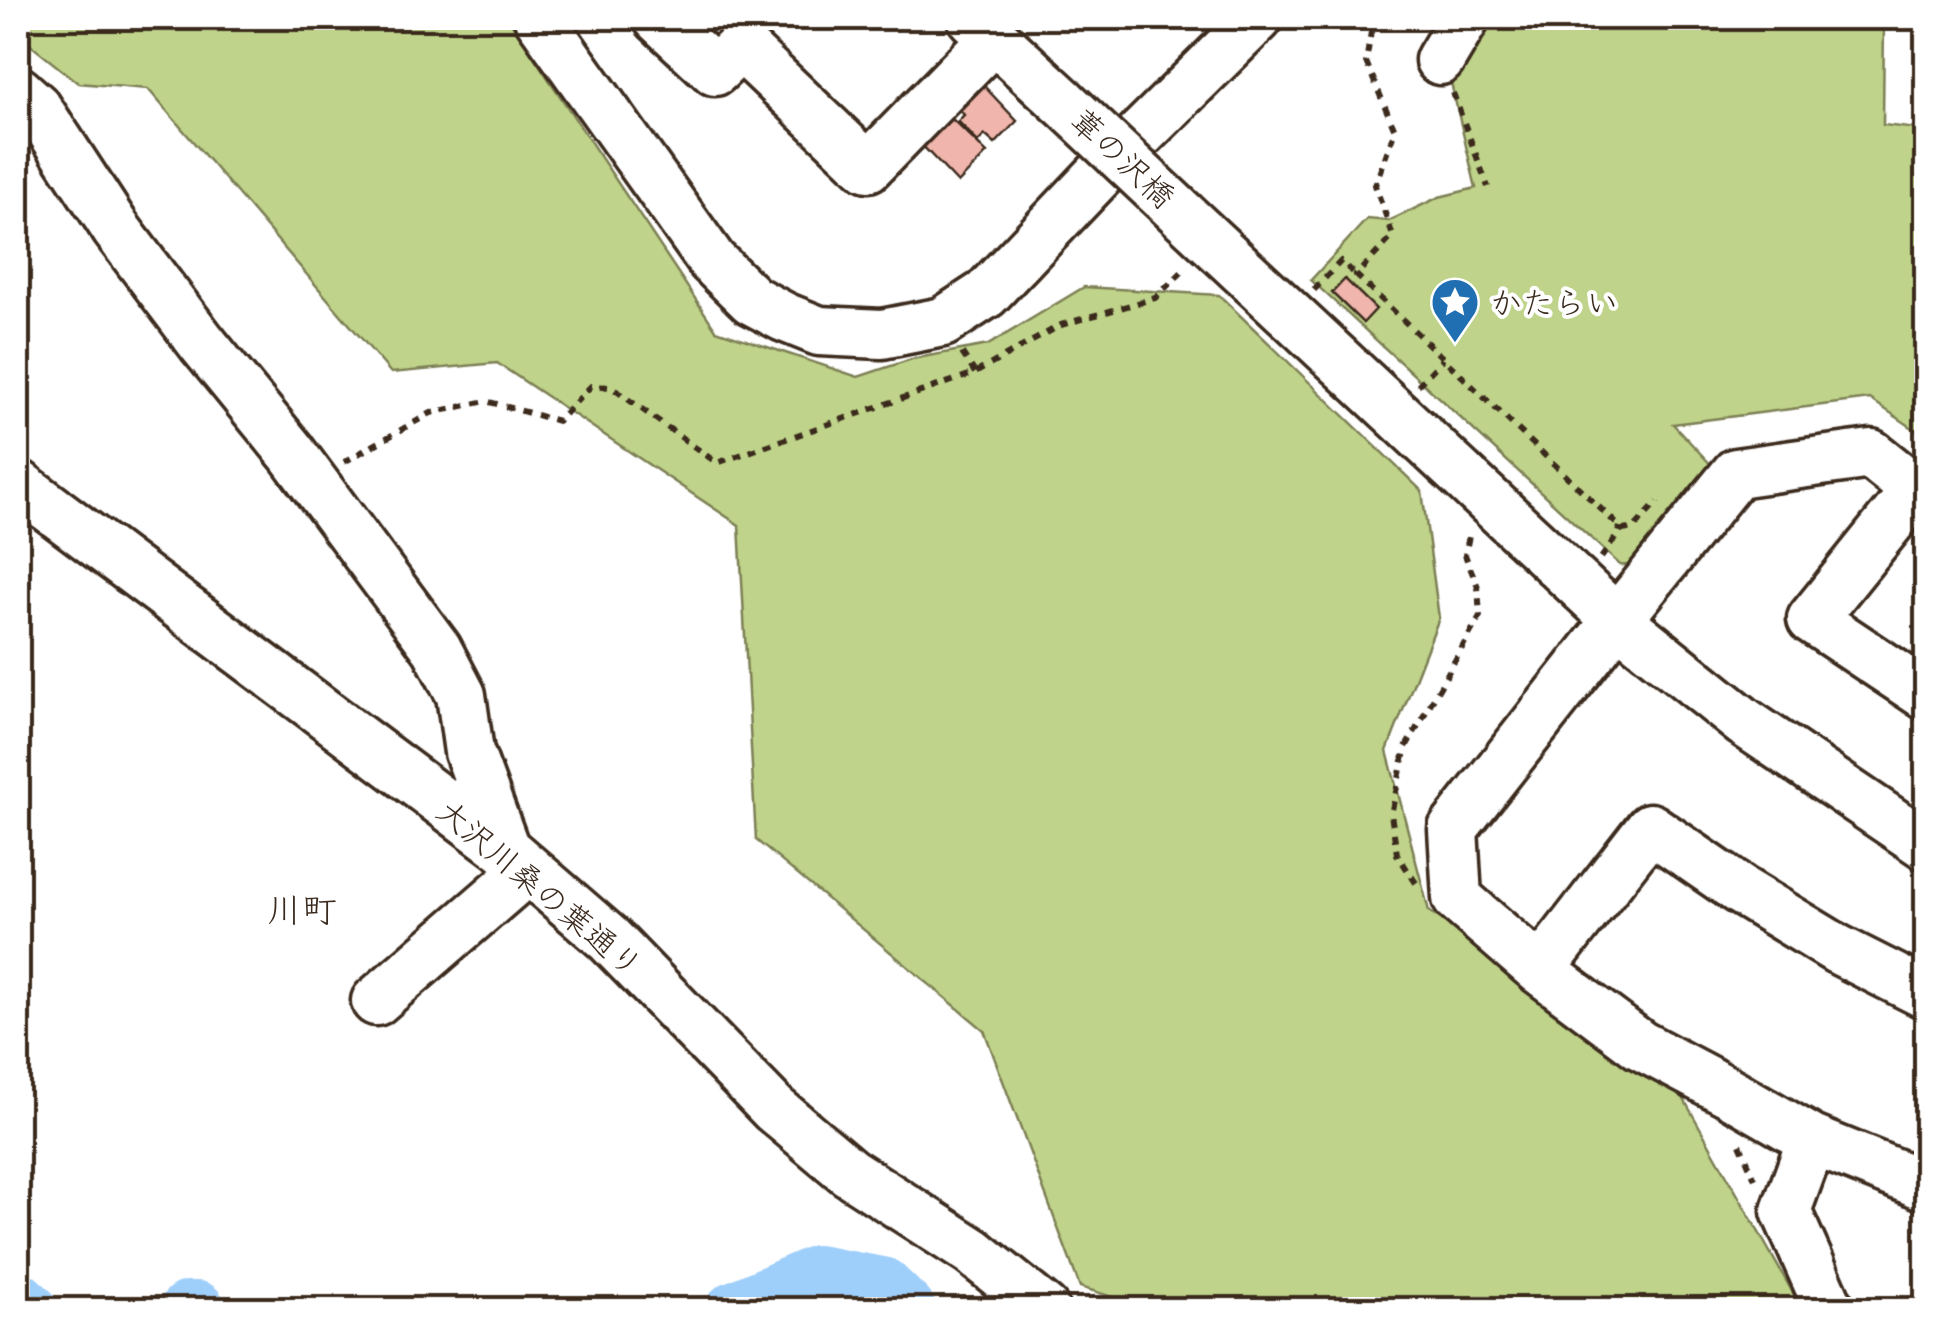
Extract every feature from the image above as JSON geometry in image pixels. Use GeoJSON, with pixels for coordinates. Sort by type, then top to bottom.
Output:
{"type":"FeatureCollection","features":[{"type":"Feature","properties":{"kind":"street"},"geometry":{"type":"LineString","coordinates":[[539,18],[712,261],[752,300],[819,331],[882,334],[943,322],[986,294],[1103,171],[1258,18]]}},
{"type":"Feature","properties":{"kind":"street"},"geometry":{"type":"LineString","coordinates":[[658,18],[716,71],[741,46],[868,167],[983,28]]}},
{"type":"Feature","properties":{"kind":"street"},"geometry":{"type":"LineString","coordinates":[[1440,60],[1464,18]]}},
{"type":"Feature","properties":{"kind":"street","name":"葦の沢橋"},"geometry":{"type":"LineString","coordinates":[[983,28],[1617,620],[1744,722],[1926,845]]}},
{"type":"Feature","properties":{"kind":"street"},"geometry":{"type":"LineString","coordinates":[[18,91],[37,108],[126,244],[312,480],[438,649],[461,696],[470,752],[516,860],[376,1001]]}},
{"type":"Feature","properties":{"kind":"street"},"geometry":{"type":"LineString","coordinates":[[1926,695],[1812,619],[1921,494],[1871,454],[1736,473],[1453,829],[1457,898],[1540,970],[1640,1044],[1812,1140],[1926,1186]]}},
{"type":"Feature","properties":{"kind":"street","name":"大沢川桑の葉通り"},"geometry":{"type":"LineString","coordinates":[[18,484],[516,860],[609,939],[774,1109],[849,1172],[973,1252],[1045,1310]]}},
{"type":"Feature","properties":{"kind":"street"},"geometry":{"type":"LineString","coordinates":[[1540,970],[1650,828],[1740,890],[1837,949],[1926,994]]}},
{"type":"Feature","properties":{"kind":"street"},"geometry":{"type":"LineString","coordinates":[[1812,1140],[1786,1211],[1830,1310]]}},
{"type":"Feature","properties":{"kind":"path"},"geometry":{"type":"LineString","coordinates":[[1356,275],[1392,236],[1375,185],[1395,130],[1366,62],[1372,32],[1382,18]]}},
{"type":"Feature","properties":{"kind":"path"},"geometry":{"type":"LineString","coordinates":[[1440,60],[1488,187]]}},
{"type":"Feature","properties":{"kind":"path"},"geometry":{"type":"LineString","coordinates":[[1310,294],[1341,262],[1620,527],[1634,528],[1658,502]]}},
{"type":"Feature","properties":{"kind":"path"},"geometry":{"type":"LineString","coordinates":[[312,480],[430,412],[486,402],[558,421],[591,386],[611,388],[717,463],[975,373],[1060,325],[1154,298],[1191,263]]}},
{"type":"Feature","properties":{"kind":"path"},"geometry":{"type":"LineString","coordinates":[[1413,390],[1443,359]]}},
{"type":"Feature","properties":{"kind":"path"},"geometry":{"type":"LineString","coordinates":[[1600,558],[1620,527]]}},
{"type":"Feature","properties":{"kind":"green space"},"geometry":{"type":"Polygon","coordinates":[[[18,18],[508,18],[716,330],[858,377],[912,359],[988,345],[1084,287],[1219,295],[1422,491],[1439,618],[1387,751],[1429,911],[1672,1078],[1802,1309],[1155,1310],[1080,1287],[984,1030],[756,840],[739,525],[497,363],[391,373],[148,89],[78,83],[18,35],[18,18]]]}},
{"type":"Feature","properties":{"kind":"green space"},"geometry":{"type":"Polygon","coordinates":[[[1475,18],[1884,18],[1883,125],[1926,130],[1926,437],[1870,399],[1673,424],[1716,470],[1638,566],[1620,565],[1311,280],[1367,219],[1389,221],[1439,197],[1476,188],[1447,66],[1475,18]]]}},
{"type":"Feature","properties":{"kind":"building"},"geometry":{"type":"Polygon","coordinates":[[[984,86],[1017,121],[995,144],[985,135],[978,142],[958,121],[964,115],[960,110],[984,86]]]}},
{"type":"Feature","properties":{"kind":"building"},"geometry":{"type":"Polygon","coordinates":[[[947,114],[987,153],[958,183],[919,142],[947,114]]]}},
{"type":"Feature","properties":{"kind":"building"},"geometry":{"type":"Polygon","coordinates":[[[1345,279],[1376,309],[1363,323],[1332,293],[1345,279]]]}},
{"type":"Feature","properties":{"kind":"waterway"},"geometry":{"type":"LineString","coordinates":[[734,1310],[817,1274],[882,1286],[907,1310]]}},
{"type":"Feature","properties":{"kind":"waterway"},"geometry":{"type":"LineString","coordinates":[[18,1300],[29,1310]]}},
{"type":"Feature","properties":{"kind":"waterway"},"geometry":{"type":"LineString","coordinates":[[188,1310],[197,1310]]}},
{"type":"Feature","properties":{"kind":"place","name":"かたらい"},"geometry":{"type":"Point","coordinates":[1455,344]}},
{"type":"Feature","properties":{"kind":"district","name":"川町"},"geometry":{"type":"Point","coordinates":[302,909]}}]}
